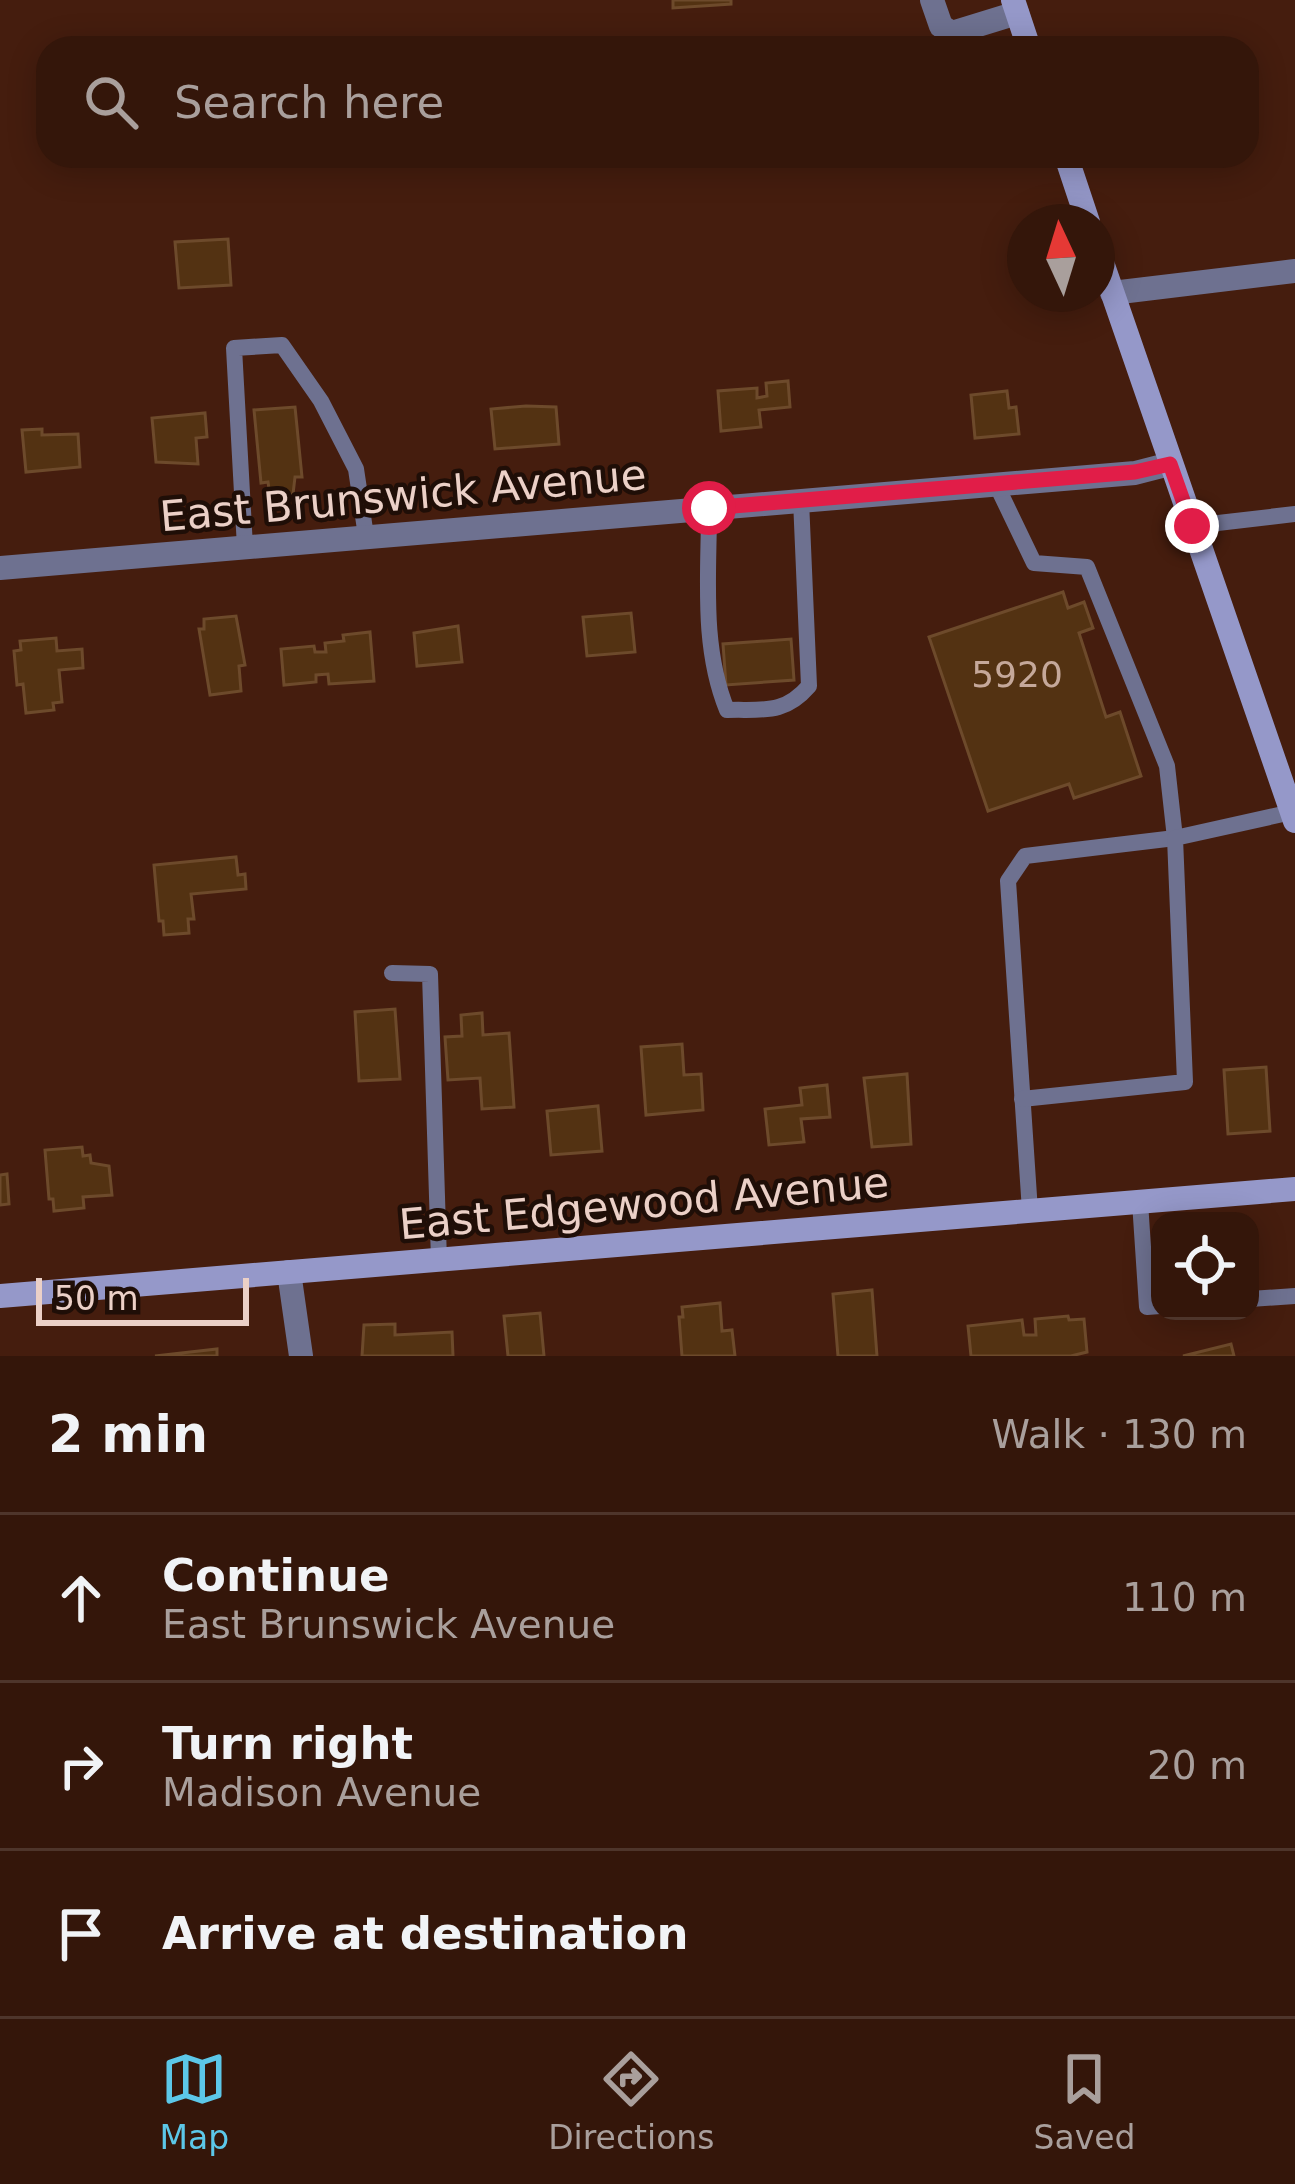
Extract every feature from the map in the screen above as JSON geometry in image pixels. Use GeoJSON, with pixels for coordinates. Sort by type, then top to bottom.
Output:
{"type":"FeatureCollection","features":[{"type":"Feature","properties":{"kind":"main road"},"geometry":{"type":"LineString","coordinates":[[1015,6],[1025,36]]}},
{"type":"Feature","properties":{"kind":"main road"},"geometry":{"type":"LineString","coordinates":[[1070,168],[1082,204]]}},
{"type":"Feature","properties":{"kind":"main road"},"geometry":{"type":"LineString","coordinates":[[1115,302],[1293,817]]}},
{"type":"Feature","properties":{"kind":"main road","name":"East Edgewood Avenue"},"geometry":{"type":"LineString","coordinates":[[0,1296],[1295,1189]]}},
{"type":"Feature","properties":{"kind":"street"},"geometry":{"type":"LineString","coordinates":[[932,0],[941,26],[952,33],[1015,6]]}},
{"type":"Feature","properties":{"kind":"street"},"geometry":{"type":"LineString","coordinates":[[1115,293],[1295,271]]}},
{"type":"Feature","properties":{"kind":"street","name":"East Brunswick Avenue"},"geometry":{"type":"LineString","coordinates":[[0,568],[1135,472],[1170,464]]}},
{"type":"Feature","properties":{"kind":"street"},"geometry":{"type":"LineString","coordinates":[[289,1272],[301,1356]]}},
{"type":"Feature","properties":{"kind":"lane"},"geometry":{"type":"LineString","coordinates":[[245,547],[233,348],[282,345],[321,401],[356,469],[366,536]]}},
{"type":"Feature","properties":{"kind":"lane"},"geometry":{"type":"LineString","coordinates":[[996,484],[1034,563],[1087,567],[1167,766],[1175,838],[1185,1082],[1022,1099]]}},
{"type":"Feature","properties":{"kind":"lane"},"geometry":{"type":"LineString","coordinates":[[709,508],[709,639],[714,679],[727,710],[776,709],[794,703],[808,686],[801,500]]}},
{"type":"Feature","properties":{"kind":"lane"},"geometry":{"type":"LineString","coordinates":[[1192,526],[1295,514]]}},
{"type":"Feature","properties":{"kind":"lane"},"geometry":{"type":"LineString","coordinates":[[1030,1211],[1008,881],[1025,856],[1175,838],[1293,817]]}},
{"type":"Feature","properties":{"kind":"lane"},"geometry":{"type":"LineString","coordinates":[[392,973],[430,974],[439,1260]]}},
{"type":"Feature","properties":{"kind":"lane"},"geometry":{"type":"LineString","coordinates":[[1140,1202],[1147,1307],[1151,1307]]}},
{"type":"Feature","properties":{"kind":"lane"},"geometry":{"type":"LineString","coordinates":[[1259,1298],[1295,1296]]}},
{"type":"Feature","properties":{"kind":"building"},"geometry":{"type":"Polygon","coordinates":[[[673,0],[731,0],[731,4],[673,8],[673,0]]]}},
{"type":"Feature","properties":{"kind":"building"},"geometry":{"type":"Polygon","coordinates":[[[228,239],[231,285],[179,288],[175,242],[228,239]]]}},
{"type":"Feature","properties":{"kind":"building"},"geometry":{"type":"Polygon","coordinates":[[[788,381],[790,407],[759,410],[761,427],[721,431],[718,391],[757,388],[757,398],[767,396],[766,383],[788,381]]]}},
{"type":"Feature","properties":{"kind":"building"},"geometry":{"type":"Polygon","coordinates":[[[1007,391],[1009,408],[1016,407],[1019,434],[975,438],[971,395],[1007,391]]]}},
{"type":"Feature","properties":{"kind":"building"},"geometry":{"type":"Polygon","coordinates":[[[295,407],[302,477],[295,477],[293,494],[270,496],[268,482],[261,483],[254,410],[295,407]]]}},
{"type":"Feature","properties":{"kind":"building"},"geometry":{"type":"Polygon","coordinates":[[[556,407],[559,444],[495,449],[491,409],[556,407]]]}},
{"type":"Feature","properties":{"kind":"building"},"geometry":{"type":"Polygon","coordinates":[[[205,413],[207,437],[196,438],[198,464],[156,462],[152,418],[205,413]]]}},
{"type":"Feature","properties":{"kind":"building"},"geometry":{"type":"Polygon","coordinates":[[[42,429],[42,435],[78,434],[80,467],[26,472],[22,430],[42,429]]]}},
{"type":"Feature","properties":{"kind":"building"},"geometry":{"type":"Polygon","coordinates":[[[1063,592],[1068,608],[1084,602],[1093,628],[1079,633],[1106,717],[1120,712],[1141,776],[1074,798],[1069,784],[988,811],[929,637],[1063,592]]]}},
{"type":"Feature","properties":{"kind":"building"},"geometry":{"type":"Polygon","coordinates":[[[631,613],[635,652],[587,656],[583,617],[631,613]]]}},
{"type":"Feature","properties":{"kind":"building"},"geometry":{"type":"Polygon","coordinates":[[[236,616],[245,665],[239,666],[241,691],[210,695],[199,629],[204,629],[204,619],[236,616]]]}},
{"type":"Feature","properties":{"kind":"building"},"geometry":{"type":"Polygon","coordinates":[[[458,626],[462,662],[417,666],[414,633],[458,626]]]}},
{"type":"Feature","properties":{"kind":"building"},"geometry":{"type":"Polygon","coordinates":[[[370,632],[374,681],[329,684],[328,674],[316,675],[316,682],[284,685],[281,649],[314,646],[315,652],[326,652],[325,643],[370,632]]]}},
{"type":"Feature","properties":{"kind":"building"},"geometry":{"type":"Polygon","coordinates":[[[56,638],[57,651],[82,649],[83,668],[59,670],[62,702],[53,703],[54,710],[26,713],[14,651],[21,650],[20,641],[56,638]]]}},
{"type":"Feature","properties":{"kind":"building"},"geometry":{"type":"Polygon","coordinates":[[[791,639],[794,680],[726,685],[723,644],[791,639]]]}},
{"type":"Feature","properties":{"kind":"building"},"geometry":{"type":"Polygon","coordinates":[[[236,857],[246,889],[191,894],[194,919],[188,919],[189,933],[164,935],[154,865],[236,857]]]}},
{"type":"Feature","properties":{"kind":"building"},"geometry":{"type":"Polygon","coordinates":[[[395,1009],[400,1079],[359,1081],[355,1012],[395,1009]]]}},
{"type":"Feature","properties":{"kind":"building"},"geometry":{"type":"Polygon","coordinates":[[[482,1013],[483,1035],[509,1033],[514,1107],[482,1109],[480,1078],[448,1080],[445,1037],[462,1036],[461,1015],[482,1013]]]}},
{"type":"Feature","properties":{"kind":"building"},"geometry":{"type":"Polygon","coordinates":[[[682,1044],[684,1075],[701,1074],[703,1110],[646,1115],[641,1047],[682,1044]]]}},
{"type":"Feature","properties":{"kind":"building"},"geometry":{"type":"Polygon","coordinates":[[[1266,1067],[1270,1131],[1228,1134],[1224,1070],[1266,1067]]]}},
{"type":"Feature","properties":{"kind":"building"},"geometry":{"type":"Polygon","coordinates":[[[907,1074],[911,1144],[872,1147],[864,1078],[907,1074]]]}},
{"type":"Feature","properties":{"kind":"building"},"geometry":{"type":"Polygon","coordinates":[[[827,1085],[830,1117],[801,1119],[804,1142],[769,1145],[765,1109],[802,1105],[800,1088],[827,1085]]]}},
{"type":"Feature","properties":{"kind":"building"},"geometry":{"type":"Polygon","coordinates":[[[598,1106],[602,1151],[551,1155],[547,1111],[598,1106]]]}},
{"type":"Feature","properties":{"kind":"building"},"geometry":{"type":"Polygon","coordinates":[[[82,1147],[91,1163],[109,1166],[112,1195],[83,1197],[84,1208],[54,1211],[45,1150],[82,1147]]]}},
{"type":"Feature","properties":{"kind":"building"},"geometry":{"type":"Polygon","coordinates":[[[7,1174],[9,1204],[0,1205],[0,1175],[7,1174]]]}},
{"type":"Feature","properties":{"kind":"building"},"geometry":{"type":"Polygon","coordinates":[[[872,1290],[877,1356],[838,1356],[833,1294],[872,1290]]]}},
{"type":"Feature","properties":{"kind":"building"},"geometry":{"type":"Polygon","coordinates":[[[720,1303],[722,1331],[732,1330],[735,1356],[682,1356],[682,1307],[720,1303]]]}},
{"type":"Feature","properties":{"kind":"building"},"geometry":{"type":"Polygon","coordinates":[[[540,1313],[544,1356],[508,1356],[504,1316],[540,1313]]]}},
{"type":"Feature","properties":{"kind":"building"},"geometry":{"type":"Polygon","coordinates":[[[1068,1316],[1069,1320],[1084,1319],[1087,1352],[971,1356],[968,1326],[1022,1320],[1024,1335],[1036,1335],[1035,1319],[1068,1316]]]}},
{"type":"Feature","properties":{"kind":"building"},"geometry":{"type":"Polygon","coordinates":[[[395,1324],[395,1335],[452,1332],[453,1356],[362,1356],[364,1325],[395,1324]]]}},
{"type":"Feature","properties":{"kind":"building"},"geometry":{"type":"Polygon","coordinates":[[[1231,1344],[1234,1356],[1183,1356],[1231,1344]]]}},
{"type":"Feature","properties":{"kind":"building"},"geometry":{"type":"Polygon","coordinates":[[[217,1349],[217,1356],[155,1356],[217,1349]]]}},
{"type":"Feature","properties":{"kind":"route"},"geometry":{"type":"LineString","coordinates":[[709,508],[1135,472],[1170,464],[1192,526]]}}]}
